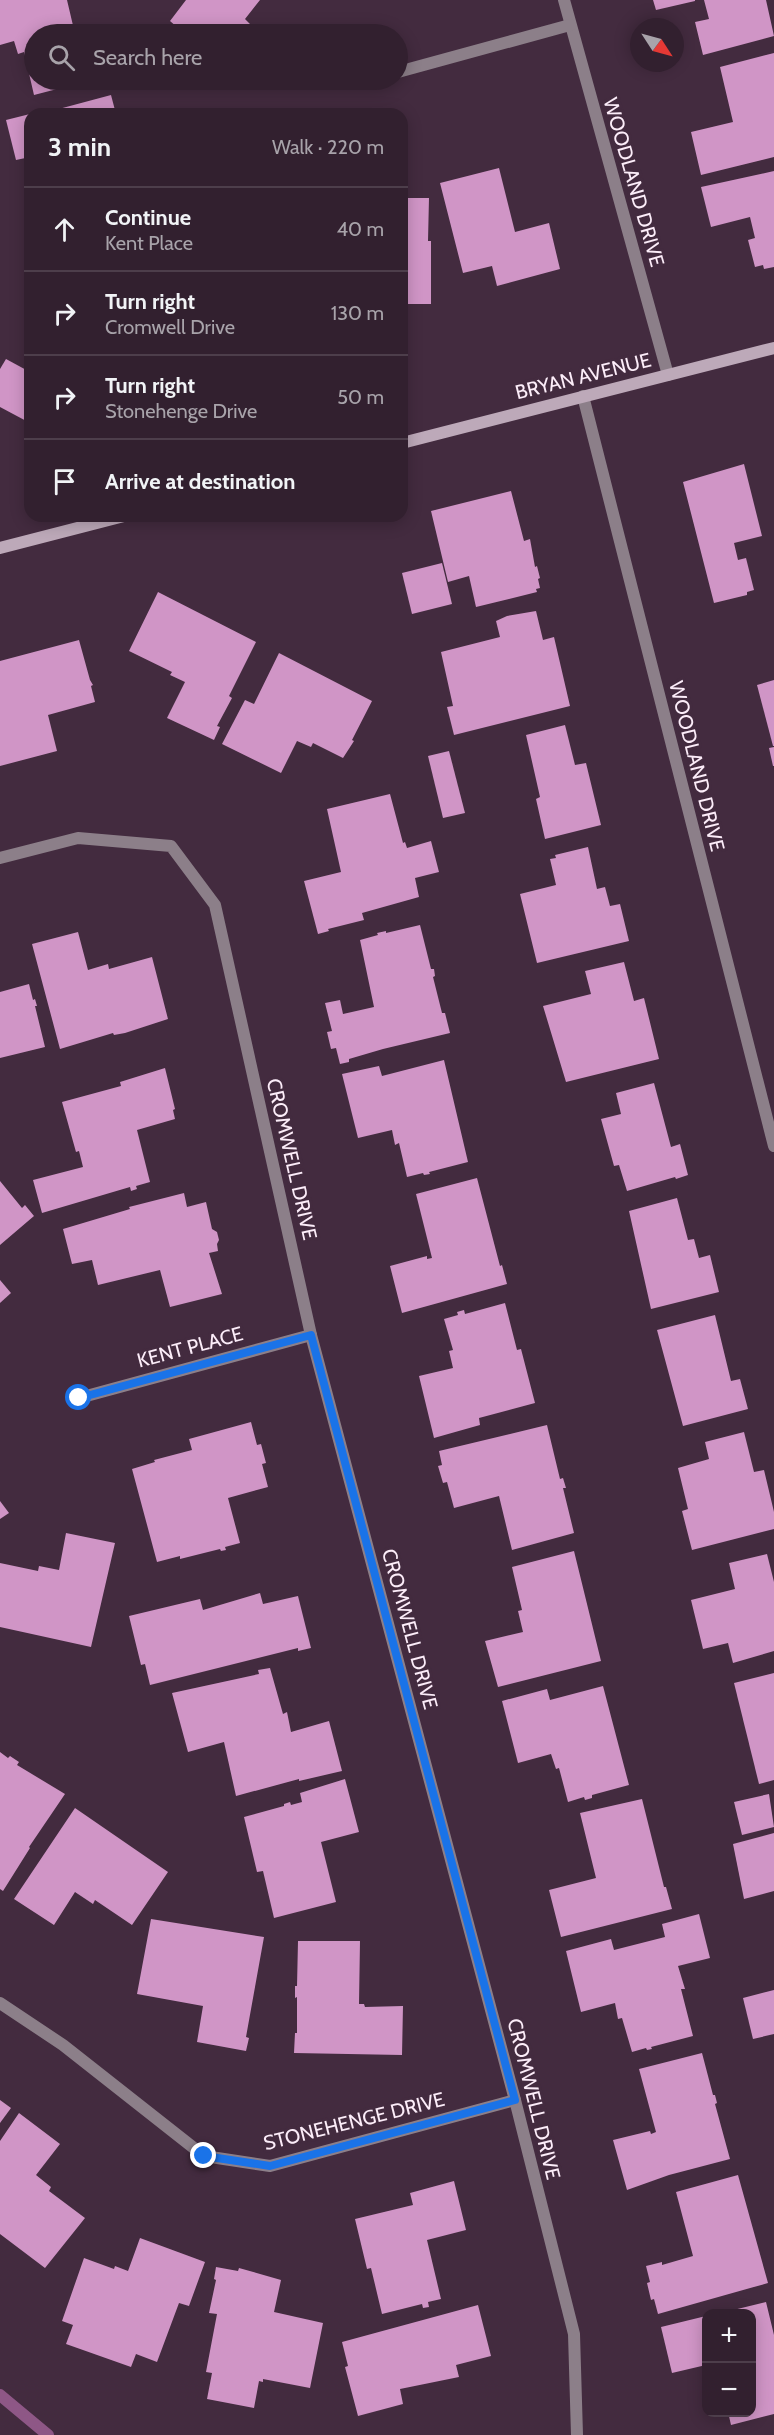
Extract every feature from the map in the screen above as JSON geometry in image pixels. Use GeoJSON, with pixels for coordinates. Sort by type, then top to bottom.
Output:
{"type":"FeatureCollection","features":[{"type":"Feature","properties":{"kind":"main road","name":"BRYAN AVENUE"},"geometry":{"type":"LineString","coordinates":[[408,441],[774,348]]}},
{"type":"Feature","properties":{"kind":"main road"},"geometry":{"type":"LineString","coordinates":[[0,548],[101,522]]}},
{"type":"Feature","properties":{"kind":"street","name":"WOODLAND DRIVE"},"geometry":{"type":"LineString","coordinates":[[564,0],[668,375]]}},
{"type":"Feature","properties":{"kind":"street"},"geometry":{"type":"LineString","coordinates":[[408,69],[570,25]]}},
{"type":"Feature","properties":{"kind":"street","name":"WOODLAND DRIVE"},"geometry":{"type":"LineString","coordinates":[[583,396],[774,1146]]}},
{"type":"Feature","properties":{"kind":"street","name":"CROMWELL DRIVE"},"geometry":{"type":"LineString","coordinates":[[0,858],[78,838],[171,846],[215,905],[311,1335],[515,2100],[574,2334],[577,2435]]}},
{"type":"Feature","properties":{"kind":"street","name":"KENT PLACE"},"geometry":{"type":"LineString","coordinates":[[79,1398],[311,1335]]}},
{"type":"Feature","properties":{"kind":"street","name":"STONEHENGE DRIVE"},"geometry":{"type":"LineString","coordinates":[[0,2003],[63,2045],[204,2156],[270,2166],[515,2100]]}},
{"type":"Feature","properties":{"kind":"building"},"geometry":{"type":"Polygon","coordinates":[[[0,0],[67,0],[73,24],[24,24],[24,52],[18,54],[14,41],[0,45],[0,0]]]}},
{"type":"Feature","properties":{"kind":"building"},"geometry":{"type":"Polygon","coordinates":[[[186,0],[260,0],[245,19],[250,24],[173,24],[170,21],[186,0]]]}},
{"type":"Feature","properties":{"kind":"building"},"geometry":{"type":"Polygon","coordinates":[[[653,0],[695,0],[695,1],[656,10],[653,0]]]}},
{"type":"Feature","properties":{"kind":"building"},"geometry":{"type":"Polygon","coordinates":[[[704,0],[766,0],[774,36],[703,55],[695,22],[709,19],[704,0]]]}},
{"type":"Feature","properties":{"kind":"building"},"geometry":{"type":"Polygon","coordinates":[[[774,53],[774,157],[701,175],[691,132],[733,122],[720,67],[774,53]]]}},
{"type":"Feature","properties":{"kind":"building"},"geometry":{"type":"Polygon","coordinates":[[[33,90],[53,90],[34,95],[33,90]]]}},
{"type":"Feature","properties":{"kind":"building"},"geometry":{"type":"Polygon","coordinates":[[[111,95],[114,108],[62,108],[111,95]]]}},
{"type":"Feature","properties":{"kind":"building"},"geometry":{"type":"Polygon","coordinates":[[[24,116],[24,158],[16,160],[6,120],[24,116]]]}},
{"type":"Feature","properties":{"kind":"building"},"geometry":{"type":"Polygon","coordinates":[[[499,168],[515,232],[549,223],[560,269],[497,286],[492,266],[463,273],[440,183],[499,168]]]}},
{"type":"Feature","properties":{"kind":"building"},"geometry":{"type":"Polygon","coordinates":[[[774,171],[774,267],[764,269],[763,265],[755,267],[748,240],[755,238],[750,217],[711,227],[701,187],[774,171]]]}},
{"type":"Feature","properties":{"kind":"building"},"geometry":{"type":"Polygon","coordinates":[[[408,198],[429,198],[428,241],[431,241],[431,304],[408,304],[408,198]]]}},
{"type":"Feature","properties":{"kind":"building"},"geometry":{"type":"Polygon","coordinates":[[[6,359],[24,369],[24,420],[0,407],[0,369],[6,359]]]}},
{"type":"Feature","properties":{"kind":"building"},"geometry":{"type":"Polygon","coordinates":[[[744,464],[762,536],[734,543],[738,560],[746,558],[754,590],[747,592],[747,595],[714,603],[683,482],[744,464]]]}},
{"type":"Feature","properties":{"kind":"building"},"geometry":{"type":"Polygon","coordinates":[[[511,491],[524,541],[530,539],[535,567],[537,566],[540,578],[538,579],[540,588],[536,589],[537,592],[476,607],[469,576],[448,582],[431,511],[511,491]]]}},
{"type":"Feature","properties":{"kind":"building"},"geometry":{"type":"Polygon","coordinates":[[[442,563],[452,604],[412,614],[402,573],[442,563]]]}},
{"type":"Feature","properties":{"kind":"building"},"geometry":{"type":"Polygon","coordinates":[[[158,592],[256,642],[229,696],[232,698],[217,726],[220,727],[214,740],[167,718],[185,682],[170,675],[172,672],[129,651],[158,592]]]}},
{"type":"Feature","properties":{"kind":"building"},"geometry":{"type":"Polygon","coordinates":[[[536,611],[543,640],[554,637],[570,706],[454,735],[447,707],[453,706],[441,652],[500,637],[496,621],[507,616],[536,611]]]}},
{"type":"Feature","properties":{"kind":"building"},"geometry":{"type":"Polygon","coordinates":[[[79,640],[93,685],[91,686],[95,702],[48,715],[57,751],[0,766],[0,661],[79,640]]]}},
{"type":"Feature","properties":{"kind":"building"},"geometry":{"type":"Polygon","coordinates":[[[279,653],[372,701],[352,740],[354,741],[343,758],[313,743],[311,747],[297,741],[281,773],[222,744],[245,700],[254,704],[279,653]]]}},
{"type":"Feature","properties":{"kind":"building"},"geometry":{"type":"Polygon","coordinates":[[[774,680],[774,746],[773,746],[757,685],[774,680]]]}},
{"type":"Feature","properties":{"kind":"building"},"geometry":{"type":"Polygon","coordinates":[[[565,725],[575,765],[586,763],[601,825],[545,839],[536,799],[540,797],[526,735],[565,725]]]}},
{"type":"Feature","properties":{"kind":"building"},"geometry":{"type":"Polygon","coordinates":[[[774,747],[774,766],[773,766],[769,748],[774,747]]]}},
{"type":"Feature","properties":{"kind":"building"},"geometry":{"type":"Polygon","coordinates":[[[449,751],[465,813],[443,818],[428,756],[449,751]]]}},
{"type":"Feature","properties":{"kind":"building"},"geometry":{"type":"Polygon","coordinates":[[[390,794],[403,843],[405,842],[407,848],[431,841],[439,872],[415,878],[419,897],[362,913],[364,920],[328,929],[329,931],[318,934],[304,881],[341,872],[327,809],[390,794]]]}},
{"type":"Feature","properties":{"kind":"building"},"geometry":{"type":"Polygon","coordinates":[[[588,847],[597,889],[605,887],[610,906],[620,904],[629,941],[537,963],[520,894],[556,885],[550,859],[556,858],[555,855],[588,847]]]}},
{"type":"Feature","properties":{"kind":"building"},"geometry":{"type":"Polygon","coordinates":[[[420,925],[431,969],[434,969],[435,976],[433,977],[442,1013],[445,1013],[450,1033],[383,1049],[340,1064],[336,1048],[331,1049],[327,1032],[332,1031],[325,1003],[340,1000],[343,1014],[374,1007],[360,940],[378,935],[377,933],[420,925]]]}},
{"type":"Feature","properties":{"kind":"building"},"geometry":{"type":"Polygon","coordinates":[[[78,932],[88,970],[108,964],[109,969],[152,957],[168,1019],[125,1033],[114,1035],[113,1033],[60,1049],[32,944],[78,932]]]}},
{"type":"Feature","properties":{"kind":"building"},"geometry":{"type":"Polygon","coordinates":[[[624,962],[634,1001],[644,998],[659,1059],[566,1082],[543,1006],[591,994],[585,971],[624,962]]]}},
{"type":"Feature","properties":{"kind":"building"},"geometry":{"type":"Polygon","coordinates":[[[29,984],[37,1006],[35,1006],[45,1047],[0,1058],[0,992],[29,984]]]}},
{"type":"Feature","properties":{"kind":"building"},"geometry":{"type":"Polygon","coordinates":[[[444,1060],[468,1162],[429,1172],[430,1174],[424,1175],[423,1173],[407,1177],[399,1143],[395,1145],[392,1130],[358,1138],[342,1074],[379,1066],[382,1076],[444,1060]]]}},
{"type":"Feature","properties":{"kind":"building"},"geometry":{"type":"Polygon","coordinates":[[[165,1068],[175,1109],[173,1110],[175,1119],[137,1130],[150,1182],[136,1186],[137,1189],[131,1191],[130,1187],[42,1213],[33,1180],[83,1167],[79,1151],[76,1152],[62,1102],[121,1086],[120,1082],[165,1068]]]}},
{"type":"Feature","properties":{"kind":"building"},"geometry":{"type":"Polygon","coordinates":[[[654,1083],[671,1147],[680,1144],[688,1175],[627,1191],[619,1165],[614,1166],[601,1119],[621,1114],[616,1093],[654,1083]]]}},
{"type":"Feature","properties":{"kind":"building"},"geometry":{"type":"Polygon","coordinates":[[[477,1178],[500,1266],[502,1265],[507,1284],[402,1313],[390,1266],[427,1256],[427,1259],[432,1258],[416,1194],[477,1178]]]}},
{"type":"Feature","properties":{"kind":"building"},"geometry":{"type":"Polygon","coordinates":[[[0,1181],[22,1208],[25,1205],[34,1216],[0,1245],[0,1181]]]}},
{"type":"Feature","properties":{"kind":"building"},"geometry":{"type":"Polygon","coordinates":[[[184,1193],[187,1207],[206,1202],[212,1229],[217,1232],[219,1240],[218,1251],[209,1253],[222,1294],[170,1307],[160,1270],[98,1285],[92,1260],[72,1264],[63,1229],[130,1209],[129,1207],[184,1193]]]}},
{"type":"Feature","properties":{"kind":"building"},"geometry":{"type":"Polygon","coordinates":[[[677,1198],[688,1240],[694,1239],[699,1258],[710,1255],[719,1292],[651,1309],[629,1211],[677,1198]]]}},
{"type":"Feature","properties":{"kind":"building"},"geometry":{"type":"Polygon","coordinates":[[[0,1280],[11,1293],[0,1303],[0,1280]]]}},
{"type":"Feature","properties":{"kind":"building"},"geometry":{"type":"Polygon","coordinates":[[[505,1303],[517,1350],[521,1349],[535,1403],[479,1418],[480,1425],[434,1438],[419,1376],[453,1368],[449,1351],[453,1350],[444,1319],[458,1315],[457,1312],[464,1310],[465,1314],[505,1303]]]}},
{"type":"Feature","properties":{"kind":"building"},"geometry":{"type":"Polygon","coordinates":[[[715,1315],[731,1381],[740,1379],[748,1409],[683,1426],[657,1330],[715,1315]]]}},
{"type":"Feature","properties":{"kind":"building"},"geometry":{"type":"Polygon","coordinates":[[[251,1422],[257,1445],[261,1444],[266,1463],[262,1464],[268,1487],[228,1498],[240,1543],[225,1547],[226,1550],[221,1551],[220,1549],[157,1562],[132,1469],[155,1462],[154,1460],[192,1450],[189,1439],[251,1422]]]}},
{"type":"Feature","properties":{"kind":"building"},"geometry":{"type":"Polygon","coordinates":[[[547,1425],[560,1479],[563,1478],[566,1488],[563,1488],[574,1533],[512,1550],[499,1496],[454,1508],[447,1482],[443,1483],[438,1466],[442,1465],[439,1451],[547,1425]]]}},
{"type":"Feature","properties":{"kind":"building"},"geometry":{"type":"Polygon","coordinates":[[[744,1432],[754,1472],[764,1470],[774,1512],[774,1529],[692,1550],[682,1511],[688,1509],[678,1468],[709,1459],[705,1442],[744,1432]]]}},
{"type":"Feature","properties":{"kind":"building"},"geometry":{"type":"Polygon","coordinates":[[[0,1501],[9,1513],[0,1519],[0,1501]]]}},
{"type":"Feature","properties":{"kind":"building"},"geometry":{"type":"Polygon","coordinates":[[[66,1533],[115,1543],[91,1647],[0,1627],[0,1563],[38,1571],[39,1566],[59,1570],[66,1533]]]}},
{"type":"Feature","properties":{"kind":"building"},"geometry":{"type":"Polygon","coordinates":[[[574,1551],[601,1661],[498,1687],[485,1641],[523,1632],[518,1611],[522,1610],[512,1567],[574,1551]]]}},
{"type":"Feature","properties":{"kind":"building"},"geometry":{"type":"Polygon","coordinates":[[[767,1554],[774,1582],[774,1651],[733,1663],[728,1643],[703,1649],[691,1600],[735,1589],[729,1563],[767,1554]]]}},
{"type":"Feature","properties":{"kind":"building"},"geometry":{"type":"Polygon","coordinates":[[[260,1593],[263,1604],[298,1596],[311,1648],[298,1651],[298,1648],[150,1685],[145,1664],[141,1665],[129,1616],[200,1599],[203,1610],[260,1593]]]}},
{"type":"Feature","properties":{"kind":"building"},"geometry":{"type":"Polygon","coordinates":[[[270,1668],[283,1714],[287,1712],[291,1732],[329,1721],[342,1771],[299,1781],[299,1779],[236,1796],[224,1742],[188,1752],[172,1693],[259,1674],[258,1670],[270,1668]]]}},
{"type":"Feature","properties":{"kind":"building"},"geometry":{"type":"Polygon","coordinates":[[[774,1673],[774,1780],[759,1784],[734,1683],[774,1673]]]}},
{"type":"Feature","properties":{"kind":"building"},"geometry":{"type":"Polygon","coordinates":[[[603,1686],[629,1785],[592,1795],[592,1798],[585,1800],[584,1797],[568,1802],[559,1768],[556,1769],[551,1754],[518,1763],[502,1701],[547,1689],[550,1700],[603,1686]]]}},
{"type":"Feature","properties":{"kind":"building"},"geometry":{"type":"Polygon","coordinates":[[[0,1752],[8,1758],[10,1756],[19,1762],[17,1765],[65,1794],[3,1891],[0,1889],[0,1752]]]}},
{"type":"Feature","properties":{"kind":"building"},"geometry":{"type":"Polygon","coordinates":[[[345,1779],[359,1832],[321,1842],[336,1902],[274,1918],[263,1871],[257,1872],[244,1817],[284,1806],[290,1802],[291,1805],[302,1802],[300,1793],[345,1779]]]}},
{"type":"Feature","properties":{"kind":"building"},"geometry":{"type":"Polygon","coordinates":[[[769,1794],[774,1827],[742,1835],[734,1802],[769,1794]]]}},
{"type":"Feature","properties":{"kind":"building"},"geometry":{"type":"Polygon","coordinates":[[[642,1799],[664,1887],[666,1887],[672,1909],[561,1937],[549,1890],[596,1878],[580,1813],[642,1799]]]}},
{"type":"Feature","properties":{"kind":"building"},"geometry":{"type":"Polygon","coordinates":[[[75,1808],[168,1872],[132,1925],[95,1900],[93,1904],[75,1892],[54,1925],[14,1899],[75,1808]]]}},
{"type":"Feature","properties":{"kind":"building"},"geometry":{"type":"Polygon","coordinates":[[[774,1833],[774,1891],[744,1899],[733,1844],[774,1833]]]}},
{"type":"Feature","properties":{"kind":"building"},"geometry":{"type":"Polygon","coordinates":[[[699,1914],[710,1958],[678,1966],[685,1989],[681,1989],[693,2036],[651,2047],[652,2049],[647,2050],[646,2048],[632,2052],[622,2018],[618,2019],[615,2003],[581,2012],[566,1951],[611,1939],[614,1950],[665,1937],[662,1924],[699,1914]]]}},
{"type":"Feature","properties":{"kind":"building"},"geometry":{"type":"Polygon","coordinates":[[[151,1919],[264,1937],[246,2037],[249,2038],[246,2051],[197,2042],[203,2006],[137,1994],[151,1919]]]}},
{"type":"Feature","properties":{"kind":"building"},"geometry":{"type":"Polygon","coordinates":[[[298,1941],[360,1941],[359,2004],[364,2004],[365,2007],[403,2006],[402,2055],[294,2053],[295,2033],[297,2033],[295,1986],[297,1986],[298,1941]]]}},
{"type":"Feature","properties":{"kind":"building"},"geometry":{"type":"Polygon","coordinates":[[[774,1990],[774,2034],[753,2039],[743,1998],[774,1990]]]}},
{"type":"Feature","properties":{"kind":"building"},"geometry":{"type":"Polygon","coordinates":[[[702,2053],[713,2095],[715,2095],[717,2103],[715,2104],[730,2159],[669,2175],[627,2190],[613,2140],[650,2131],[651,2134],[656,2132],[639,2069],[702,2053]]]}},
{"type":"Feature","properties":{"kind":"building"},"geometry":{"type":"Polygon","coordinates":[[[0,2100],[11,2108],[0,2123],[0,2100]]]}},
{"type":"Feature","properties":{"kind":"building"},"geometry":{"type":"Polygon","coordinates":[[[19,2113],[60,2144],[36,2175],[51,2187],[49,2191],[85,2218],[45,2268],[0,2234],[0,2141],[19,2113]]]}},
{"type":"Feature","properties":{"kind":"building"},"geometry":{"type":"Polygon","coordinates":[[[738,2175],[768,2283],[658,2314],[654,2299],[651,2300],[646,2266],[662,2262],[662,2265],[693,2256],[676,2192],[738,2175]]]}},
{"type":"Feature","properties":{"kind":"building"},"geometry":{"type":"Polygon","coordinates":[[[454,2181],[466,2230],[427,2240],[441,2299],[428,2302],[429,2307],[423,2308],[422,2304],[382,2314],[371,2268],[367,2269],[355,2219],[413,2205],[410,2193],[454,2181]]]}},
{"type":"Feature","properties":{"kind":"building"},"geometry":{"type":"Polygon","coordinates":[[[140,2238],[205,2262],[189,2306],[179,2303],[157,2362],[136,2354],[131,2367],[66,2344],[73,2325],[62,2321],[84,2258],[114,2269],[115,2266],[128,2271],[140,2238]]]}},
{"type":"Feature","properties":{"kind":"building"},"geometry":{"type":"Polygon","coordinates":[[[216,2267],[238,2271],[239,2268],[281,2280],[274,2312],[323,2323],[310,2388],[263,2379],[263,2382],[259,2381],[254,2408],[207,2399],[212,2373],[206,2372],[217,2314],[209,2313],[216,2280],[214,2279],[216,2267]]]}},
{"type":"Feature","properties":{"kind":"building"},"geometry":{"type":"Polygon","coordinates":[[[766,2302],[774,2335],[774,2414],[731,2425],[729,2417],[756,2417],[756,2309],[737,2309],[766,2302]]]}},
{"type":"Feature","properties":{"kind":"building"},"geometry":{"type":"Polygon","coordinates":[[[478,2305],[491,2356],[456,2365],[459,2377],[400,2389],[403,2404],[358,2416],[345,2367],[348,2366],[342,2342],[478,2305]]]}},
{"type":"Feature","properties":{"kind":"building"},"geometry":{"type":"Polygon","coordinates":[[[702,2317],[702,2366],[672,2373],[661,2327],[702,2317]]]}},
{"type":"Feature","properties":{"kind":"waterway"},"geometry":{"type":"LineString","coordinates":[[0,2395],[48,2435]]}},
{"type":"Feature","properties":{"kind":"route"},"geometry":{"type":"LineString","coordinates":[[79,1398],[311,1335],[515,2100],[270,2166],[204,2156]]}}]}
